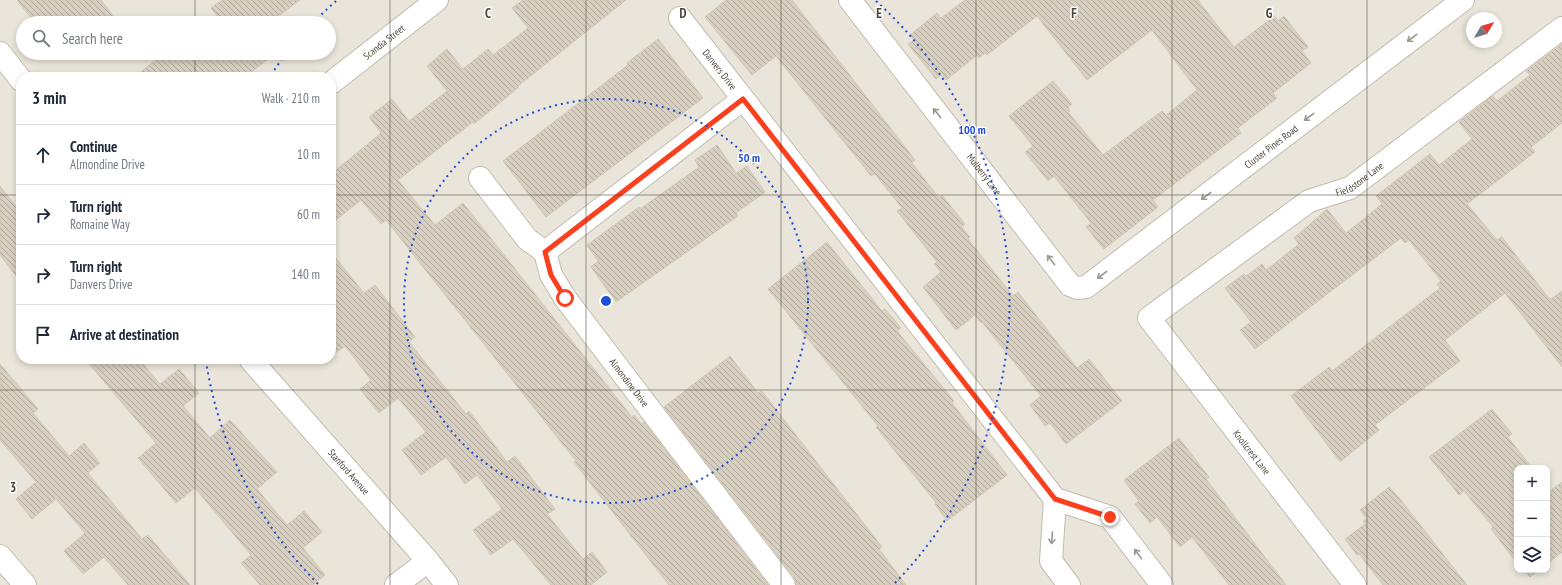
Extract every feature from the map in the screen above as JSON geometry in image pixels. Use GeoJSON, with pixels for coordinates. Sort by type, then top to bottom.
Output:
{"type":"FeatureCollection","features":[{"type":"Feature","properties":{"kind":"street","name":"Scandia Street"},"geometry":{"type":"LineString","coordinates":[[336,79],[437,0]]}},
{"type":"Feature","properties":{"kind":"street","name":"Mulberry Lane"},"geometry":{"type":"LineString","coordinates":[[850,0],[1070,285],[1077,288]]}},
{"type":"Feature","properties":{"kind":"street","name":"Cluster Pines Road"},"geometry":{"type":"LineString","coordinates":[[1077,288],[1086,287],[1438,7],[1463,0]]}},
{"type":"Feature","properties":{"kind":"street","name":"Danvers Drive"},"geometry":{"type":"LineString","coordinates":[[680,18],[1055,499]]}},
{"type":"Feature","properties":{"kind":"street","name":"Fieldstone Lane"},"geometry":{"type":"LineString","coordinates":[[1149,318],[1309,201],[1350,188],[1562,28]]}},
{"type":"Feature","properties":{"kind":"street"},"geometry":{"type":"LineString","coordinates":[[0,53],[16,74]]}},
{"type":"Feature","properties":{"kind":"street"},"geometry":{"type":"LineString","coordinates":[[480,178],[527,240],[545,252],[743,99]]}},
{"type":"Feature","properties":{"kind":"street","name":"Almondine Drive"},"geometry":{"type":"LineString","coordinates":[[545,252],[551,275],[565,298],[784,585]]}},
{"type":"Feature","properties":{"kind":"street","name":"Knollcrest Lane"},"geometry":{"type":"LineString","coordinates":[[1149,318],[1356,585]]}},
{"type":"Feature","properties":{"kind":"street","name":"Stanford Avenue"},"geometry":{"type":"LineString","coordinates":[[254,364],[428,561],[447,585]]}},
{"type":"Feature","properties":{"kind":"street"},"geometry":{"type":"LineString","coordinates":[[1068,585],[1051,561],[1055,499],[1110,517],[1162,585]]}},
{"type":"Feature","properties":{"kind":"street"},"geometry":{"type":"LineString","coordinates":[[0,556],[25,585]]}},
{"type":"Feature","properties":{"kind":"street"},"geometry":{"type":"LineString","coordinates":[[396,585],[428,561]]}},
{"type":"Feature","properties":{"kind":"shaded area"},"geometry":{"type":"Polygon","coordinates":[[[0,0],[1562,0],[1562,585],[0,585],[0,0]]]}},
{"type":"Feature","properties":{"kind":"building"},"geometry":{"type":"Polygon","coordinates":[[[17,0],[101,0],[114,16],[30,16],[17,0]]]}},
{"type":"Feature","properties":{"kind":"building"},"geometry":{"type":"Polygon","coordinates":[[[222,0],[300,0],[278,16],[217,16],[211,8],[222,0]]]}},
{"type":"Feature","properties":{"kind":"building"},"geometry":{"type":"Polygon","coordinates":[[[523,0],[626,0],[518,86],[519,87],[474,124],[473,122],[398,180],[435,225],[463,203],[632,417],[634,415],[641,424],[644,422],[768,585],[669,585],[574,462],[576,461],[386,220],[381,224],[361,200],[336,220],[336,170],[381,133],[369,117],[392,99],[409,121],[447,91],[427,66],[447,49],[463,69],[488,49],[493,55],[528,28],[512,8],[523,0]]]}},
{"type":"Feature","properties":{"kind":"building"},"geometry":{"type":"Polygon","coordinates":[[[726,0],[792,0],[915,160],[912,163],[939,198],[942,195],[965,224],[961,227],[970,237],[968,239],[1013,296],[1018,292],[1077,368],[1089,359],[1122,401],[1066,444],[1050,423],[1045,426],[1030,405],[1041,396],[982,322],[981,323],[975,315],[956,330],[923,287],[941,272],[934,264],[937,262],[897,211],[902,208],[875,174],[871,176],[776,56],[752,75],[705,17],[726,0]]]}},
{"type":"Feature","properties":{"kind":"building"},"geometry":{"type":"Polygon","coordinates":[[[965,0],[1198,0],[1234,47],[1274,16],[1278,21],[1284,16],[1308,47],[1302,51],[1311,63],[1273,93],[1277,98],[1238,128],[1241,133],[1153,200],[1158,207],[1104,249],[1086,227],[1091,223],[1054,176],[1048,181],[1025,152],[1033,146],[1009,116],[1053,81],[1072,104],[1068,107],[1070,111],[1068,112],[1103,155],[1162,111],[1166,115],[1197,90],[1152,30],[1087,80],[1037,16],[987,55],[985,53],[979,58],[977,55],[946,80],[941,75],[936,79],[908,44],[914,40],[910,35],[937,13],[941,18],[965,0]]]}},
{"type":"Feature","properties":{"kind":"building"},"geometry":{"type":"Polygon","coordinates":[[[658,39],[703,98],[546,217],[503,161],[628,65],[627,63],[658,39]]]}},
{"type":"Feature","properties":{"kind":"building"},"geometry":{"type":"Polygon","coordinates":[[[1562,44],[1562,123],[1531,147],[1535,152],[1467,204],[1497,240],[1502,237],[1547,296],[1551,299],[1562,291],[1562,367],[1505,293],[1445,340],[1460,361],[1375,425],[1379,430],[1340,462],[1291,396],[1329,367],[1332,371],[1440,288],[1437,284],[1441,281],[1409,240],[1405,243],[1401,238],[1255,349],[1240,330],[1251,322],[1225,288],[1244,274],[1246,276],[1262,264],[1266,270],[1299,244],[1294,238],[1327,209],[1346,233],[1382,204],[1376,196],[1430,154],[1439,165],[1472,139],[1459,122],[1493,96],[1497,101],[1530,75],[1526,71],[1562,44]]]}},
{"type":"Feature","properties":{"kind":"building"},"geometry":{"type":"Polygon","coordinates":[[[156,60],[267,60],[251,72],[140,72],[156,60]]]}},
{"type":"Feature","properties":{"kind":"building"},"geometry":{"type":"Polygon","coordinates":[[[717,145],[736,173],[747,166],[765,192],[736,213],[738,216],[616,302],[591,267],[598,261],[587,245],[639,207],[640,209],[699,167],[695,160],[717,145]]]}},
{"type":"Feature","properties":{"kind":"building"},"geometry":{"type":"Polygon","coordinates":[[[0,186],[16,207],[16,276],[0,255],[0,186]]]}},
{"type":"Feature","properties":{"kind":"building"},"geometry":{"type":"Polygon","coordinates":[[[827,242],[882,311],[885,309],[901,328],[897,331],[954,401],[952,403],[1007,475],[947,521],[935,504],[936,503],[876,427],[878,426],[768,289],[827,242]]]}},
{"type":"Feature","properties":{"kind":"building"},"geometry":{"type":"Polygon","coordinates":[[[336,258],[364,293],[375,285],[415,337],[409,342],[466,414],[469,411],[507,462],[515,456],[555,509],[547,514],[583,559],[592,552],[607,572],[591,585],[551,585],[513,539],[491,555],[473,530],[502,509],[477,475],[465,484],[446,457],[421,475],[402,450],[426,432],[398,398],[379,413],[360,389],[371,380],[345,346],[336,352],[336,258]]]}},
{"type":"Feature","properties":{"kind":"building"},"geometry":{"type":"Polygon","coordinates":[[[730,356],[758,393],[762,391],[882,547],[879,549],[906,585],[796,585],[794,577],[664,407],[730,356]]]}},
{"type":"Feature","properties":{"kind":"building"},"geometry":{"type":"Polygon","coordinates":[[[0,364],[38,409],[33,413],[69,456],[84,443],[100,463],[88,473],[142,539],[148,535],[190,585],[128,585],[104,557],[83,574],[64,551],[85,533],[56,499],[32,519],[16,499],[36,482],[0,440],[0,364]]]}},
{"type":"Feature","properties":{"kind":"building"},"geometry":{"type":"Polygon","coordinates":[[[89,364],[143,364],[160,384],[179,369],[199,393],[183,406],[210,438],[230,420],[277,472],[257,489],[287,525],[304,511],[322,532],[303,548],[325,575],[313,585],[260,585],[241,563],[251,555],[195,488],[176,503],[138,458],[156,443],[89,364]]]}},
{"type":"Feature","properties":{"kind":"building"},"geometry":{"type":"Polygon","coordinates":[[[1492,409],[1512,434],[1508,437],[1530,465],[1514,465],[1514,559],[1491,529],[1493,527],[1464,491],[1459,495],[1429,457],[1492,409]]]}},
{"type":"Feature","properties":{"kind":"building"},"geometry":{"type":"Polygon","coordinates":[[[1179,438],[1209,477],[1206,479],[1286,585],[1229,585],[1192,537],[1180,547],[1157,517],[1150,523],[1135,504],[1139,501],[1124,480],[1179,438]]]}},
{"type":"Feature","properties":{"kind":"building"},"geometry":{"type":"Polygon","coordinates":[[[1562,482],[1562,552],[1550,562],[1550,501],[1550,491],[1562,482]]]}},
{"type":"Feature","properties":{"kind":"building"},"geometry":{"type":"Polygon","coordinates":[[[1389,487],[1467,585],[1383,585],[1359,554],[1357,555],[1345,539],[1365,524],[1363,521],[1367,519],[1360,510],[1389,487]]]}},
{"type":"Feature","properties":{"kind":"building"},"geometry":{"type":"Polygon","coordinates":[[[1527,573],[1535,573],[1530,577],[1527,573]]]}},
{"type":"Feature","properties":{"kind":"route"},"geometry":{"type":"LineString","coordinates":[[565,298],[551,275],[545,252],[743,99],[1055,499],[1110,517]]}}]}
